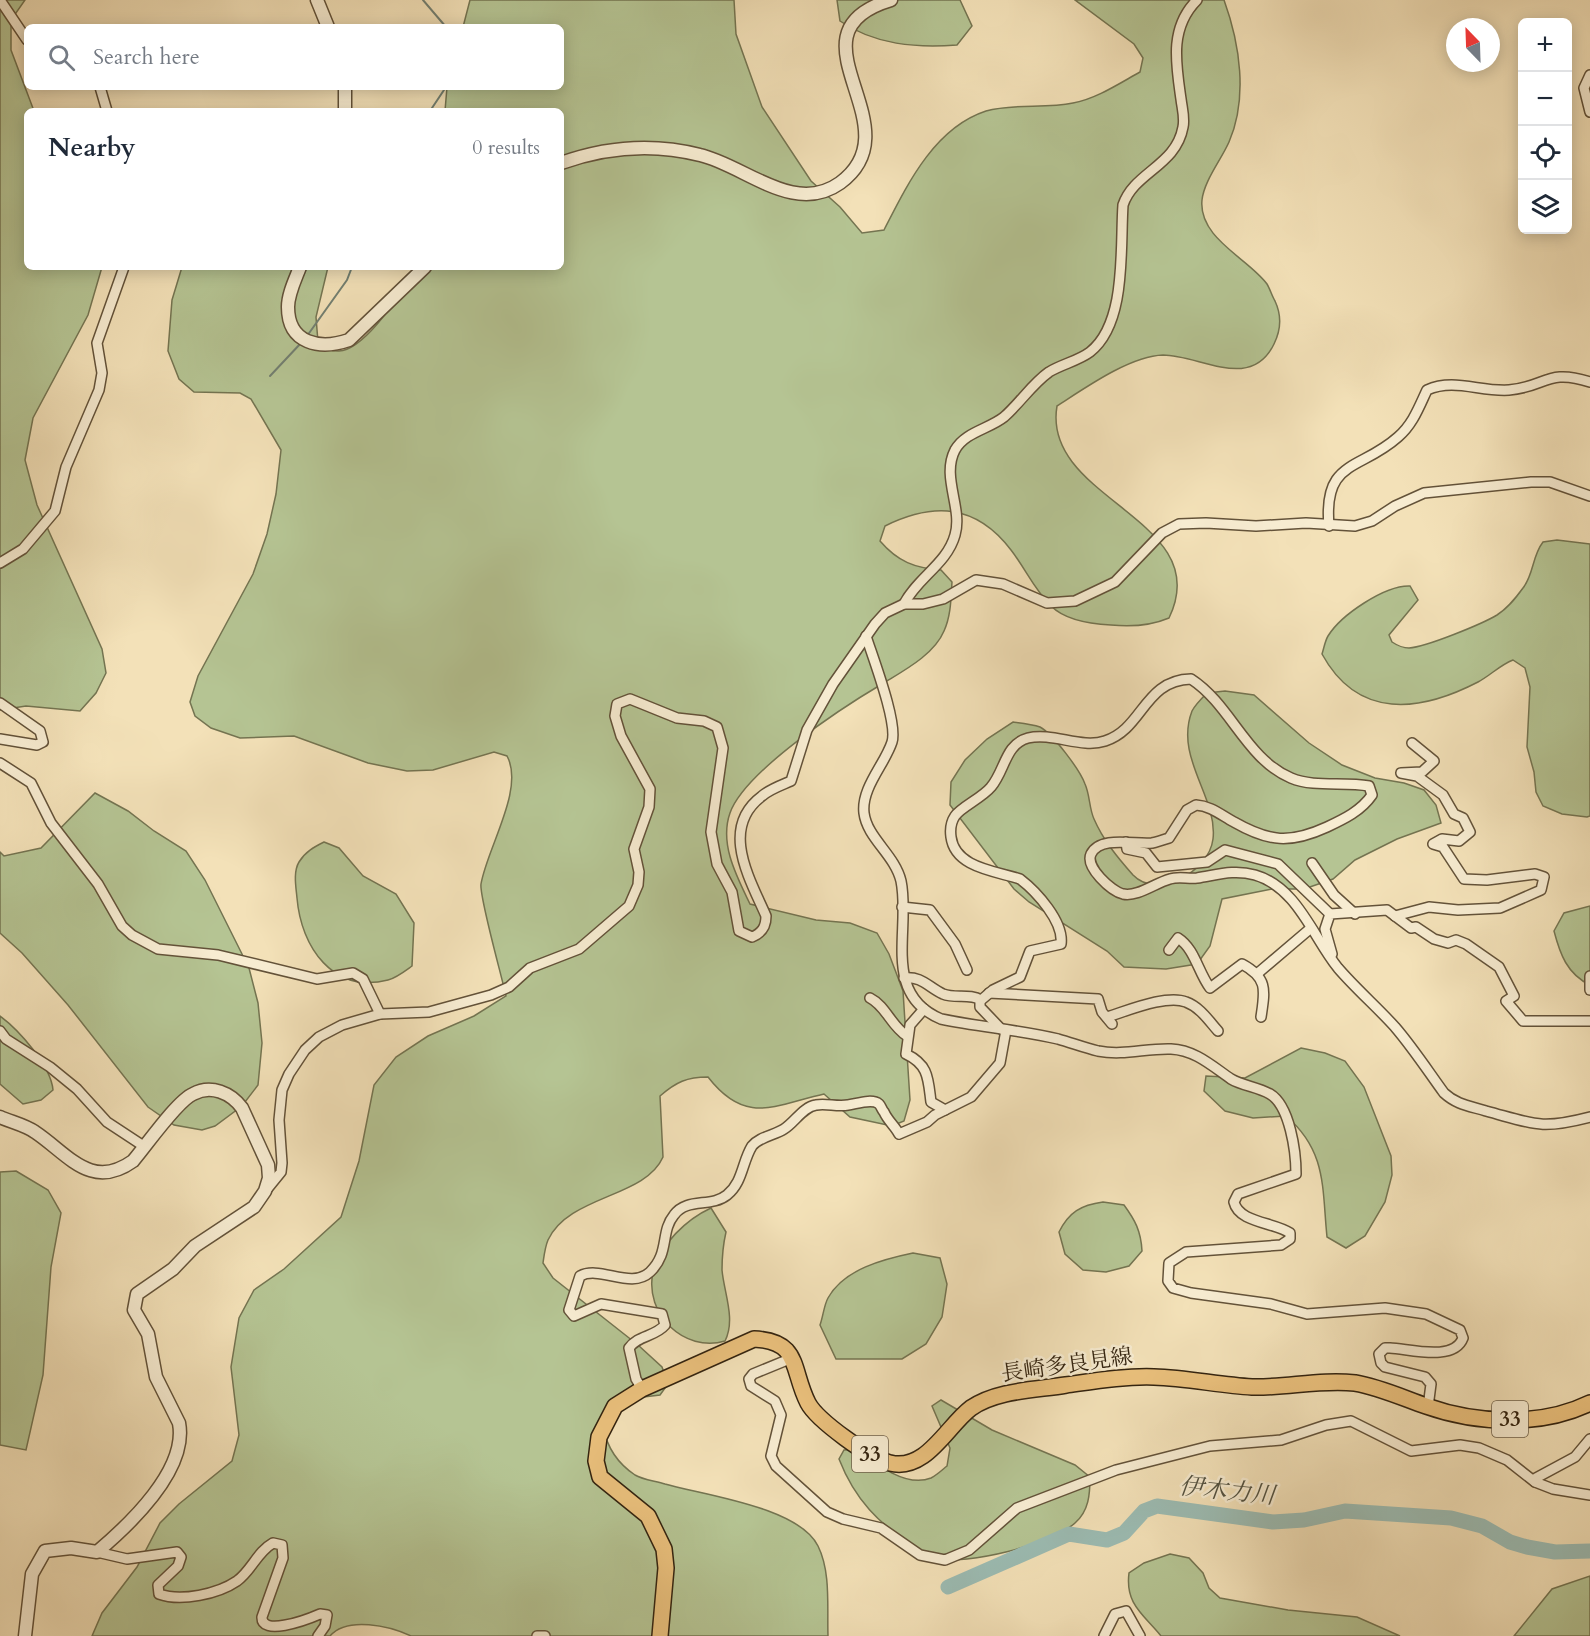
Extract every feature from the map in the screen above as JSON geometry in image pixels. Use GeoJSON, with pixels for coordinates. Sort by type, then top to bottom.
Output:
{"type":"FeatureCollection","features":[{"type":"Feature","properties":{"kind":"main road"},"geometry":{"type":"LineString","coordinates":[[660,1636],[666,1568],[664,1549],[648,1516],[608,1486],[600,1477],[596,1461],[599,1437],[615,1406],[642,1389],[754,1339],[772,1340],[782,1345],[792,1358]]}},
{"type":"Feature","properties":{"kind":"main road","name":"長崎多良見線"},"geometry":{"type":"LineString","coordinates":[[792,1358],[808,1404],[864,1450],[892,1464],[910,1462],[925,1454],[970,1409],[984,1401],[1004,1395],[1114,1378],[1155,1377],[1254,1387],[1356,1383],[1428,1407],[1461,1415],[1510,1419],[1568,1413],[1590,1403]]}},
{"type":"Feature","properties":{"kind":"street"},"geometry":{"type":"LineString","coordinates":[[0,0],[24,36]]}},
{"type":"Feature","properties":{"kind":"street"},"geometry":{"type":"LineString","coordinates":[[317,0],[327,24]]}},
{"type":"Feature","properties":{"kind":"street"},"geometry":{"type":"LineString","coordinates":[[564,162],[595,153],[621,149],[671,149],[721,161],[793,194],[829,188],[840,183],[856,166],[866,140],[865,117],[846,63],[845,40],[849,30],[866,11],[891,0]]}},
{"type":"Feature","properties":{"kind":"street"},"geometry":{"type":"LineString","coordinates":[[904,604],[910,592],[951,548],[956,532],[950,467],[955,449],[966,437],[994,423],[1016,407],[1050,372],[1089,353],[1104,338],[1110,327],[1118,293],[1123,205],[1126,194],[1162,164],[1178,142],[1183,127],[1175,56],[1178,32],[1189,8],[1197,0]]}},
{"type":"Feature","properties":{"kind":"street"},"geometry":{"type":"LineString","coordinates":[[1590,75],[1584,88],[1590,112]]}},
{"type":"Feature","properties":{"kind":"street"},"geometry":{"type":"LineString","coordinates":[[101,90],[106,108]]}},
{"type":"Feature","properties":{"kind":"street"},"geometry":{"type":"LineString","coordinates":[[345,90],[345,108]]}},
{"type":"Feature","properties":{"kind":"street"},"geometry":{"type":"LineString","coordinates":[[0,563],[23,549],[55,511],[66,467],[99,390],[102,373],[97,343],[123,270]]}},
{"type":"Feature","properties":{"kind":"street"},"geometry":{"type":"LineString","coordinates":[[299,270],[288,305],[293,328],[309,343],[332,346],[348,340],[422,270]]}},
{"type":"Feature","properties":{"kind":"street"},"geometry":{"type":"LineString","coordinates":[[1329,526],[1327,505],[1333,482],[1353,465],[1397,438],[1416,416],[1427,390],[1449,384],[1508,390],[1562,375],[1590,382]]}},
{"type":"Feature","properties":{"kind":"street"},"geometry":{"type":"LineString","coordinates":[[97,1552],[146,1508],[160,1487],[174,1455],[180,1430],[156,1377],[145,1327],[134,1310],[137,1294],[166,1275],[195,1246],[254,1207],[281,1172],[279,1101],[289,1074],[305,1050],[319,1037],[342,1025],[380,1014],[429,1012],[491,996],[509,987],[530,968],[579,949],[629,906],[638,885],[639,872],[634,849],[649,807],[650,789],[621,736],[615,716],[617,704],[630,699],[677,718],[704,721],[717,727],[723,748],[711,832],[713,849],[732,892],[739,931],[752,937],[759,934],[766,924],[766,916],[741,859],[739,835],[745,817],[762,795],[791,781],[811,721],[866,636],[885,614],[904,604],[943,599],[976,580],[1003,584],[1047,603],[1076,601],[1115,582],[1162,533],[1179,524],[1256,526],[1306,523],[1355,526],[1372,521],[1413,497],[1456,489],[1550,482],[1590,496]]}},
{"type":"Feature","properties":{"kind":"street"},"geometry":{"type":"LineString","coordinates":[[866,636],[893,724],[893,740],[866,796],[864,814],[873,833],[890,856],[900,879],[904,978],[913,998],[924,1009],[941,1018],[1120,1054],[1159,1049],[1189,1052],[1214,1065],[1234,1080],[1271,1094],[1282,1105],[1296,1154],[1296,1173],[1238,1194],[1234,1202],[1235,1208],[1244,1215],[1282,1227],[1290,1233],[1290,1239],[1281,1245],[1186,1252],[1169,1263],[1168,1281],[1173,1287],[1191,1293],[1271,1304],[1307,1314],[1385,1308],[1426,1314],[1460,1330],[1463,1338],[1461,1344],[1452,1351],[1385,1348],[1379,1354],[1381,1363],[1385,1367],[1425,1377],[1431,1384],[1428,1407]]}},
{"type":"Feature","properties":{"kind":"street"},"geometry":{"type":"LineString","coordinates":[[642,1389],[636,1379],[629,1348],[634,1341],[660,1331],[665,1325],[662,1314],[601,1304],[574,1316],[569,1310],[580,1276],[587,1272],[628,1278],[649,1274],[661,1258],[668,1225],[679,1209],[689,1204],[712,1202],[726,1196],[740,1177],[752,1146],[781,1131],[796,1121],[804,1111],[815,1105],[841,1107],[873,1102],[879,1104],[892,1127],[899,1134],[927,1122],[971,1097],[1000,1063],[1004,1054],[1004,1029],[980,1007],[985,996],[1020,977],[1030,951],[1061,944],[1063,934],[1058,923],[1028,885],[1020,879],[962,860],[955,852],[951,840],[950,828],[955,816],[973,804],[991,787],[1015,743],[1029,738],[1105,741],[1121,733],[1166,683],[1191,679],[1205,688],[1270,768],[1302,781],[1353,783],[1371,787],[1372,795],[1365,806],[1346,818],[1297,839],[1275,839],[1261,835],[1217,810],[1196,805],[1187,810],[1169,838],[1150,843],[1126,842],[1096,848],[1091,855],[1090,862],[1112,889],[1123,894],[1134,894],[1172,878],[1197,878],[1226,871],[1250,874],[1279,886],[1291,898],[1336,965],[1396,1029],[1444,1093],[1454,1102],[1526,1124],[1556,1126],[1590,1117]]}},
{"type":"Feature","properties":{"kind":"street"},"geometry":{"type":"LineString","coordinates":[[0,702],[40,731],[44,737],[43,742],[37,745],[0,739]]}},
{"type":"Feature","properties":{"kind":"street"},"geometry":{"type":"LineString","coordinates":[[1395,916],[1429,907],[1458,910],[1500,908],[1541,890],[1544,877],[1535,874],[1487,880],[1464,879],[1443,848],[1433,844],[1442,839],[1459,841],[1470,832],[1463,818],[1454,814],[1443,795],[1417,776],[1401,773],[1422,772],[1434,761],[1412,743]]}},
{"type":"Feature","properties":{"kind":"street"},"geometry":{"type":"LineString","coordinates":[[0,763],[31,783],[51,823],[98,884],[122,926],[132,935],[158,949],[218,955],[317,979],[353,973],[363,979],[380,1014]]}},
{"type":"Feature","properties":{"kind":"street"},"geometry":{"type":"LineString","coordinates":[[1126,842],[1127,849],[1146,853],[1157,867],[1207,861],[1225,850],[1278,864],[1330,914],[1387,910],[1434,939],[1448,943],[1456,940],[1466,945],[1498,967],[1514,996],[1506,1001],[1523,1021],[1590,1021]]}},
{"type":"Feature","properties":{"kind":"street"},"geometry":{"type":"LineString","coordinates":[[1312,863],[1334,895],[1355,914]]}},
{"type":"Feature","properties":{"kind":"street"},"geometry":{"type":"LineString","coordinates":[[902,907],[930,910],[955,944],[968,970]]}},
{"type":"Feature","properties":{"kind":"street"},"geometry":{"type":"LineString","coordinates":[[1330,914],[1325,929],[1336,965]]}},
{"type":"Feature","properties":{"kind":"street"},"geometry":{"type":"LineString","coordinates":[[1258,973],[1311,928]]}},
{"type":"Feature","properties":{"kind":"street"},"geometry":{"type":"LineString","coordinates":[[1169,950],[1178,938],[1187,944],[1202,978],[1210,988],[1242,964],[1258,973],[1264,991],[1261,1017]]}},
{"type":"Feature","properties":{"kind":"street"},"geometry":{"type":"LineString","coordinates":[[1590,976],[1590,990]]}},
{"type":"Feature","properties":{"kind":"street"},"geometry":{"type":"LineString","coordinates":[[904,978],[922,980],[942,993],[1098,999],[1102,1012],[1110,1021],[1165,1001],[1185,1001],[1199,1010],[1218,1031]]}},
{"type":"Feature","properties":{"kind":"street"},"geometry":{"type":"LineString","coordinates":[[870,998],[878,1002],[897,1030],[907,1036]]}},
{"type":"Feature","properties":{"kind":"street"},"geometry":{"type":"LineString","coordinates":[[924,1009],[910,1025],[906,1054],[920,1060],[927,1077],[931,1102],[945,1110]]}},
{"type":"Feature","properties":{"kind":"street"},"geometry":{"type":"LineString","coordinates":[[0,1031],[6,1039],[50,1067],[77,1089],[107,1122],[145,1147]]}},
{"type":"Feature","properties":{"kind":"street"},"geometry":{"type":"LineString","coordinates":[[0,1117],[32,1129],[76,1164],[93,1172],[105,1173],[123,1168],[192,1094],[211,1090],[222,1092],[237,1101],[242,1108],[268,1165],[269,1178],[265,1191]]}},
{"type":"Feature","properties":{"kind":"street"},"geometry":{"type":"LineString","coordinates":[[792,1358],[753,1374],[749,1379],[751,1386],[776,1401],[781,1415],[771,1456],[776,1466],[827,1512],[843,1519],[880,1528],[920,1555],[932,1559],[945,1560],[969,1550],[1017,1508],[1116,1470],[1210,1446],[1281,1440],[1326,1425],[1351,1421],[1411,1451],[1460,1445],[1479,1448],[1507,1461],[1535,1482],[1553,1489],[1590,1495]]}},
{"type":"Feature","properties":{"kind":"street"},"geometry":{"type":"LineString","coordinates":[[1535,1482],[1536,1478],[1575,1457],[1590,1440]]}},
{"type":"Feature","properties":{"kind":"street"},"geometry":{"type":"LineString","coordinates":[[25,1636],[32,1574],[45,1551],[71,1548],[127,1559],[177,1552],[181,1557],[178,1566],[158,1585],[159,1594],[169,1597],[212,1592],[237,1581],[263,1549],[273,1543],[282,1545],[283,1558],[262,1617],[262,1626],[266,1632],[275,1634],[320,1614],[327,1615],[325,1626],[318,1636]]}},
{"type":"Feature","properties":{"kind":"street"},"geometry":{"type":"LineString","coordinates":[[1104,1636],[1115,1614],[1126,1611],[1140,1636]]}},
{"type":"Feature","properties":{"kind":"street"},"geometry":{"type":"LineString","coordinates":[[537,1636],[544,1636]]}},
{"type":"Feature","properties":{"kind":"green space"},"geometry":{"type":"Polygon","coordinates":[[[0,0],[25,0],[11,20],[11,50],[24,90],[26,90],[33,108],[24,108],[24,270],[101,270],[88,315],[33,418],[25,460],[37,505],[102,649],[106,673],[96,693],[80,711],[26,706],[0,710],[0,0]]]}},
{"type":"Feature","properties":{"kind":"green space"},"geometry":{"type":"Polygon","coordinates":[[[470,0],[734,0],[736,34],[762,107],[811,181],[840,207],[862,233],[884,230],[924,160],[951,130],[968,119],[997,109],[1052,106],[1082,101],[1140,72],[1143,58],[1134,44],[1075,0],[1224,0],[1238,53],[1240,89],[1235,125],[1229,142],[1203,193],[1203,213],[1216,237],[1267,284],[1279,312],[1278,333],[1274,344],[1264,358],[1252,366],[1239,369],[1224,368],[1177,356],[1150,357],[1108,374],[1057,406],[1059,438],[1074,465],[1150,532],[1170,556],[1177,584],[1169,618],[1148,624],[1126,626],[1087,622],[1063,615],[1045,599],[998,535],[983,523],[969,516],[937,511],[903,518],[885,526],[880,541],[893,554],[907,563],[941,570],[952,582],[949,613],[939,640],[917,662],[844,708],[774,760],[739,796],[730,813],[727,825],[728,848],[735,872],[750,904],[816,920],[850,923],[877,933],[889,954],[903,991],[910,1100],[904,1121],[892,1126],[850,1117],[824,1094],[776,1106],[748,1107],[735,1102],[708,1077],[682,1081],[660,1096],[663,1157],[654,1170],[640,1181],[572,1214],[558,1225],[548,1240],[543,1263],[553,1278],[638,1345],[662,1367],[668,1384],[660,1395],[635,1398],[603,1427],[614,1454],[638,1477],[726,1498],[772,1512],[792,1521],[808,1533],[818,1546],[825,1567],[828,1590],[828,1636],[411,1636],[381,1626],[358,1625],[347,1626],[330,1636],[92,1636],[102,1613],[137,1567],[160,1523],[179,1504],[232,1461],[239,1435],[231,1367],[239,1318],[254,1290],[284,1269],[341,1217],[359,1161],[374,1085],[396,1057],[428,1036],[474,1016],[506,996],[487,920],[481,884],[508,802],[511,769],[507,756],[494,752],[433,770],[407,771],[368,763],[294,736],[240,738],[211,728],[195,716],[190,702],[198,676],[253,574],[267,534],[276,494],[281,450],[251,399],[240,393],[194,392],[179,379],[168,351],[172,300],[181,270],[327,270],[316,317],[318,342],[328,349],[339,351],[350,348],[372,330],[417,270],[564,270],[564,108],[445,108],[447,90],[564,90],[564,24],[464,24],[470,0]]]}},
{"type":"Feature","properties":{"kind":"green space"},"geometry":{"type":"Polygon","coordinates":[[[837,0],[960,0],[972,26],[957,45],[926,46],[896,43],[867,35],[840,21],[837,0]]]}},
{"type":"Feature","properties":{"kind":"green space"},"geometry":{"type":"Polygon","coordinates":[[[1557,540],[1590,544],[1590,816],[1587,817],[1562,814],[1543,806],[1536,792],[1534,772],[1527,747],[1530,687],[1525,668],[1513,660],[1478,682],[1434,700],[1413,704],[1392,704],[1372,700],[1353,690],[1337,675],[1322,654],[1328,636],[1343,619],[1376,596],[1400,587],[1410,586],[1418,600],[1389,635],[1392,642],[1400,646],[1409,648],[1428,644],[1490,619],[1508,606],[1527,583],[1539,547],[1543,542],[1557,540]]]}},
{"type":"Feature","properties":{"kind":"green space"},"geometry":{"type":"Polygon","coordinates":[[[1225,691],[1254,695],[1309,743],[1342,765],[1375,778],[1404,783],[1424,790],[1436,805],[1441,823],[1397,839],[1355,860],[1333,879],[1304,889],[1272,889],[1222,899],[1210,946],[1197,964],[1166,969],[1124,967],[1107,951],[1029,902],[1014,889],[950,805],[951,782],[965,760],[987,739],[1013,722],[1037,726],[1052,737],[1078,770],[1087,788],[1092,815],[1098,827],[1111,848],[1133,875],[1143,882],[1155,885],[1181,879],[1202,862],[1213,839],[1213,823],[1188,745],[1188,728],[1192,711],[1207,693],[1225,691]]]}},
{"type":"Feature","properties":{"kind":"green space"},"geometry":{"type":"Polygon","coordinates":[[[95,793],[128,811],[186,851],[205,880],[249,968],[258,1003],[262,1043],[258,1085],[242,1106],[215,1126],[202,1130],[174,1125],[148,1107],[68,1005],[22,953],[0,933],[0,852],[4,856],[41,848],[95,793]]]}},
{"type":"Feature","properties":{"kind":"green space"},"geometry":{"type":"Polygon","coordinates":[[[324,842],[339,848],[363,876],[396,894],[414,923],[412,966],[394,978],[368,983],[351,980],[336,973],[323,963],[313,949],[300,916],[295,875],[297,866],[304,855],[324,842]]]}},
{"type":"Feature","properties":{"kind":"green space"},"geometry":{"type":"Polygon","coordinates":[[[1590,906],[1590,985],[1570,969],[1559,948],[1554,931],[1564,913],[1590,906]]]}},
{"type":"Feature","properties":{"kind":"green space"},"geometry":{"type":"Polygon","coordinates":[[[0,1016],[25,1039],[47,1070],[53,1090],[41,1100],[23,1104],[0,1084],[0,1016]]]}},
{"type":"Feature","properties":{"kind":"green space"},"geometry":{"type":"Polygon","coordinates":[[[1301,1048],[1325,1053],[1345,1061],[1364,1087],[1391,1156],[1392,1175],[1385,1202],[1365,1236],[1346,1248],[1327,1237],[1320,1171],[1309,1143],[1299,1129],[1286,1116],[1253,1118],[1225,1111],[1204,1091],[1206,1076],[1245,1078],[1301,1048]]]}},
{"type":"Feature","properties":{"kind":"green space"},"geometry":{"type":"Polygon","coordinates":[[[16,1171],[48,1190],[61,1213],[51,1267],[43,1375],[26,1450],[0,1445],[0,1172],[16,1171]]]}},
{"type":"Feature","properties":{"kind":"green space"},"geometry":{"type":"Polygon","coordinates":[[[1103,1202],[1124,1205],[1137,1226],[1142,1251],[1129,1266],[1106,1272],[1083,1270],[1065,1254],[1059,1232],[1067,1219],[1076,1211],[1088,1205],[1103,1202]]]}},
{"type":"Feature","properties":{"kind":"green space"},"geometry":{"type":"Polygon","coordinates":[[[711,1208],[726,1232],[722,1270],[729,1324],[725,1341],[710,1343],[682,1336],[670,1327],[655,1302],[652,1288],[653,1272],[668,1242],[684,1226],[711,1208]]]}},
{"type":"Feature","properties":{"kind":"green space"},"geometry":{"type":"Polygon","coordinates":[[[913,1253],[940,1258],[947,1284],[942,1317],[926,1344],[902,1359],[836,1359],[820,1325],[827,1301],[835,1288],[866,1267],[913,1253]]]}},
{"type":"Feature","properties":{"kind":"green space"},"geometry":{"type":"Polygon","coordinates":[[[941,1400],[992,1430],[1075,1465],[1090,1477],[1088,1502],[1080,1518],[1063,1531],[1029,1546],[987,1556],[949,1560],[930,1557],[879,1520],[853,1487],[839,1459],[844,1450],[857,1449],[882,1467],[902,1477],[921,1480],[933,1477],[947,1466],[950,1448],[932,1406],[941,1400]]]}},
{"type":"Feature","properties":{"kind":"green space"},"geometry":{"type":"Polygon","coordinates":[[[1170,1554],[1189,1558],[1203,1573],[1209,1588],[1220,1598],[1288,1610],[1357,1617],[1400,1636],[1161,1636],[1133,1601],[1128,1584],[1129,1573],[1144,1563],[1170,1554]]]}},
{"type":"Feature","properties":{"kind":"green space"},"geometry":{"type":"Polygon","coordinates":[[[1590,1576],[1590,1636],[1514,1636],[1552,1589],[1590,1576]]]}},
{"type":"Feature","properties":{"kind":"waterway"},"geometry":{"type":"LineString","coordinates":[[423,0],[443,24]]}},
{"type":"Feature","properties":{"kind":"waterway"},"geometry":{"type":"LineString","coordinates":[[432,108],[444,90]]}},
{"type":"Feature","properties":{"kind":"waterway"},"geometry":{"type":"LineString","coordinates":[[307,336],[347,280],[351,270]]}},
{"type":"Feature","properties":{"kind":"waterway"},"geometry":{"type":"LineString","coordinates":[[270,376],[301,343]]}},
{"type":"Feature","properties":{"kind":"waterway","name":"伊木力川"},"geometry":{"type":"LineString","coordinates":[[948,1587],[1069,1534],[1107,1540],[1124,1533],[1144,1511],[1157,1506],[1273,1522],[1304,1520],[1345,1511],[1451,1518],[1482,1526],[1510,1542],[1527,1547],[1555,1552],[1590,1551]]}}]}
